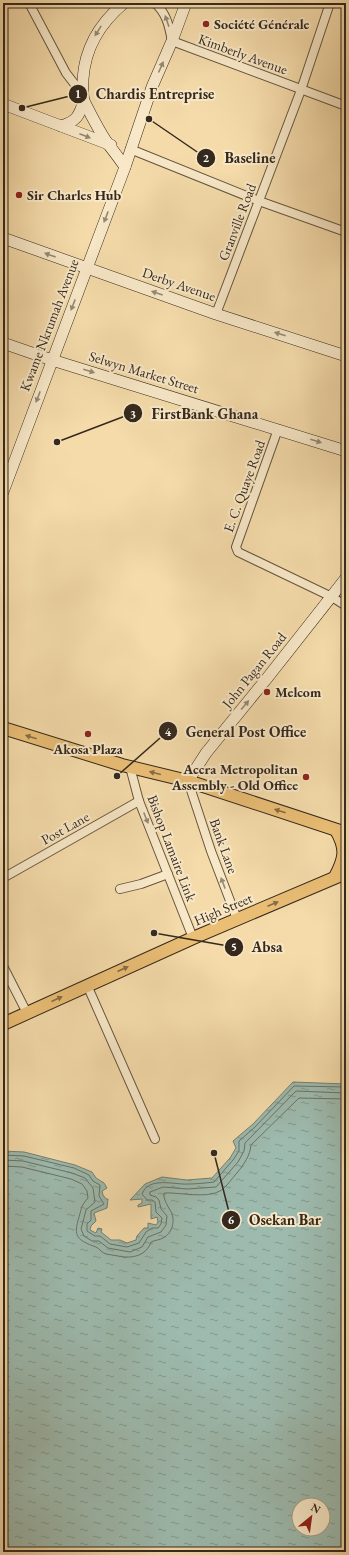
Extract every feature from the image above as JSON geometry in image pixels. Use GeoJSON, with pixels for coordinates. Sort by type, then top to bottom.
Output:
{"type":"FeatureCollection","features":[{"type":"Feature","properties":{"kind":"main road"},"geometry":{"type":"LineString","coordinates":[[61,126],[71,123],[78,116],[83,98],[85,61],[95,35],[112,13],[124,3]]}},
{"type":"Feature","properties":{"kind":"main road","name":"Kwame Nkrumah Avenue"},"geometry":{"type":"LineString","coordinates":[[3,492],[125,167],[152,88],[172,42],[186,3]]}},
{"type":"Feature","properties":{"kind":"main road"},"geometry":{"type":"LineString","coordinates":[[83,98],[109,145],[125,167]]}},
{"type":"Feature","properties":{"kind":"main road"},"geometry":{"type":"LineString","coordinates":[[3,104],[109,145],[130,149]]}},
{"type":"Feature","properties":{"kind":"main road","name":"Derby Avenue"},"geometry":{"type":"LineString","coordinates":[[3,238],[216,314],[346,356]]}},
{"type":"Feature","properties":{"kind":"main road","name":"Selwyn Market Street"},"geometry":{"type":"LineString","coordinates":[[3,343],[52,360],[346,451]]}},
{"type":"Feature","properties":{"kind":"main road","name":"John Pagan Road"},"geometry":{"type":"LineString","coordinates":[[188,781],[206,753],[346,578]]}},
{"type":"Feature","properties":{"kind":"main road"},"geometry":{"type":"LineString","coordinates":[[3,728],[130,767],[188,781],[341,831],[344,847],[341,875]]}},
{"type":"Feature","properties":{"kind":"main road","name":"High Street"},"geometry":{"type":"LineString","coordinates":[[3,1024],[193,938],[341,875]]}},
{"type":"Feature","properties":{"kind":"street"},"geometry":{"type":"LineString","coordinates":[[29,3],[66,73],[83,98]]}},
{"type":"Feature","properties":{"kind":"street"},"geometry":{"type":"LineString","coordinates":[[155,3],[165,13],[172,42]]}},
{"type":"Feature","properties":{"kind":"street","name":"Granville Road"},"geometry":{"type":"LineString","coordinates":[[216,314],[301,90],[330,3]]}},
{"type":"Feature","properties":{"kind":"street","name":"Kimberly Avenue"},"geometry":{"type":"LineString","coordinates":[[172,42],[346,106]]}},
{"type":"Feature","properties":{"kind":"street"},"geometry":{"type":"LineString","coordinates":[[130,149],[259,201],[346,232]]}},
{"type":"Feature","properties":{"kind":"street","name":"E. C. Quaye Road"},"geometry":{"type":"LineString","coordinates":[[278,429],[236,547],[238,552],[332,597],[346,606]]}},
{"type":"Feature","properties":{"kind":"street","name":"Bishop Lamaire Link"},"geometry":{"type":"LineString","coordinates":[[130,767],[139,801],[193,938]]}},
{"type":"Feature","properties":{"kind":"street","name":"Bank Lane"},"geometry":{"type":"LineString","coordinates":[[188,781],[211,850],[237,919]]}},
{"type":"Feature","properties":{"kind":"street","name":"Post Lane"},"geometry":{"type":"LineString","coordinates":[[3,878],[139,801]]}},
{"type":"Feature","properties":{"kind":"street"},"geometry":{"type":"LineString","coordinates":[[120,889],[141,884],[168,874]]}},
{"type":"Feature","properties":{"kind":"street"},"geometry":{"type":"LineString","coordinates":[[3,966],[27,1012]]}},
{"type":"Feature","properties":{"kind":"street"},"geometry":{"type":"LineString","coordinates":[[87,985],[155,1139]]}},
{"type":"Feature","properties":{"kind":"water"},"geometry":{"type":"Polygon","coordinates":[[[293,1082],[346,1084],[346,1552],[3,1552],[3,1151],[24,1152],[75,1165],[92,1172],[96,1178],[104,1183],[107,1188],[102,1191],[106,1199],[108,1199],[107,1208],[94,1213],[96,1221],[91,1226],[90,1230],[96,1233],[98,1228],[102,1229],[101,1232],[111,1240],[120,1240],[127,1243],[136,1240],[137,1236],[144,1228],[148,1228],[148,1223],[156,1225],[158,1222],[157,1217],[151,1219],[151,1204],[138,1207],[138,1205],[142,1203],[142,1199],[130,1200],[145,1184],[162,1177],[187,1180],[212,1178],[230,1158],[236,1148],[233,1141],[253,1124],[293,1082]]]}},
{"type":"Feature","properties":{"kind":"place","name":"Société Générale"},"geometry":{"type":"Point","coordinates":[206,24]}},
{"type":"Feature","properties":{"kind":"place","name":"Chardis Entreprise"},"geometry":{"type":"Point","coordinates":[22,108]}},
{"type":"Feature","properties":{"kind":"place","name":"Baseline"},"geometry":{"type":"Point","coordinates":[149,119]}},
{"type":"Feature","properties":{"kind":"place","name":"Sir Charles Hub"},"geometry":{"type":"Point","coordinates":[19,195]}},
{"type":"Feature","properties":{"kind":"place","name":"FirstBank Ghana"},"geometry":{"type":"Point","coordinates":[57,442]}},
{"type":"Feature","properties":{"kind":"place","name":"Melcom"},"geometry":{"type":"Point","coordinates":[267,692]}},
{"type":"Feature","properties":{"kind":"place","name":"Akosa Plaza"},"geometry":{"type":"Point","coordinates":[88,734]}},
{"type":"Feature","properties":{"kind":"place","name":"General Post Office"},"geometry":{"type":"Point","coordinates":[117,776]}},
{"type":"Feature","properties":{"kind":"place","name":"Accra Metropolitan Assembly - Old Office"},"geometry":{"type":"Point","coordinates":[306,777]}},
{"type":"Feature","properties":{"kind":"place","name":"Absa"},"geometry":{"type":"Point","coordinates":[154,933]}},
{"type":"Feature","properties":{"kind":"place","name":"Osekan Bar"},"geometry":{"type":"Point","coordinates":[214,1153]}}]}
